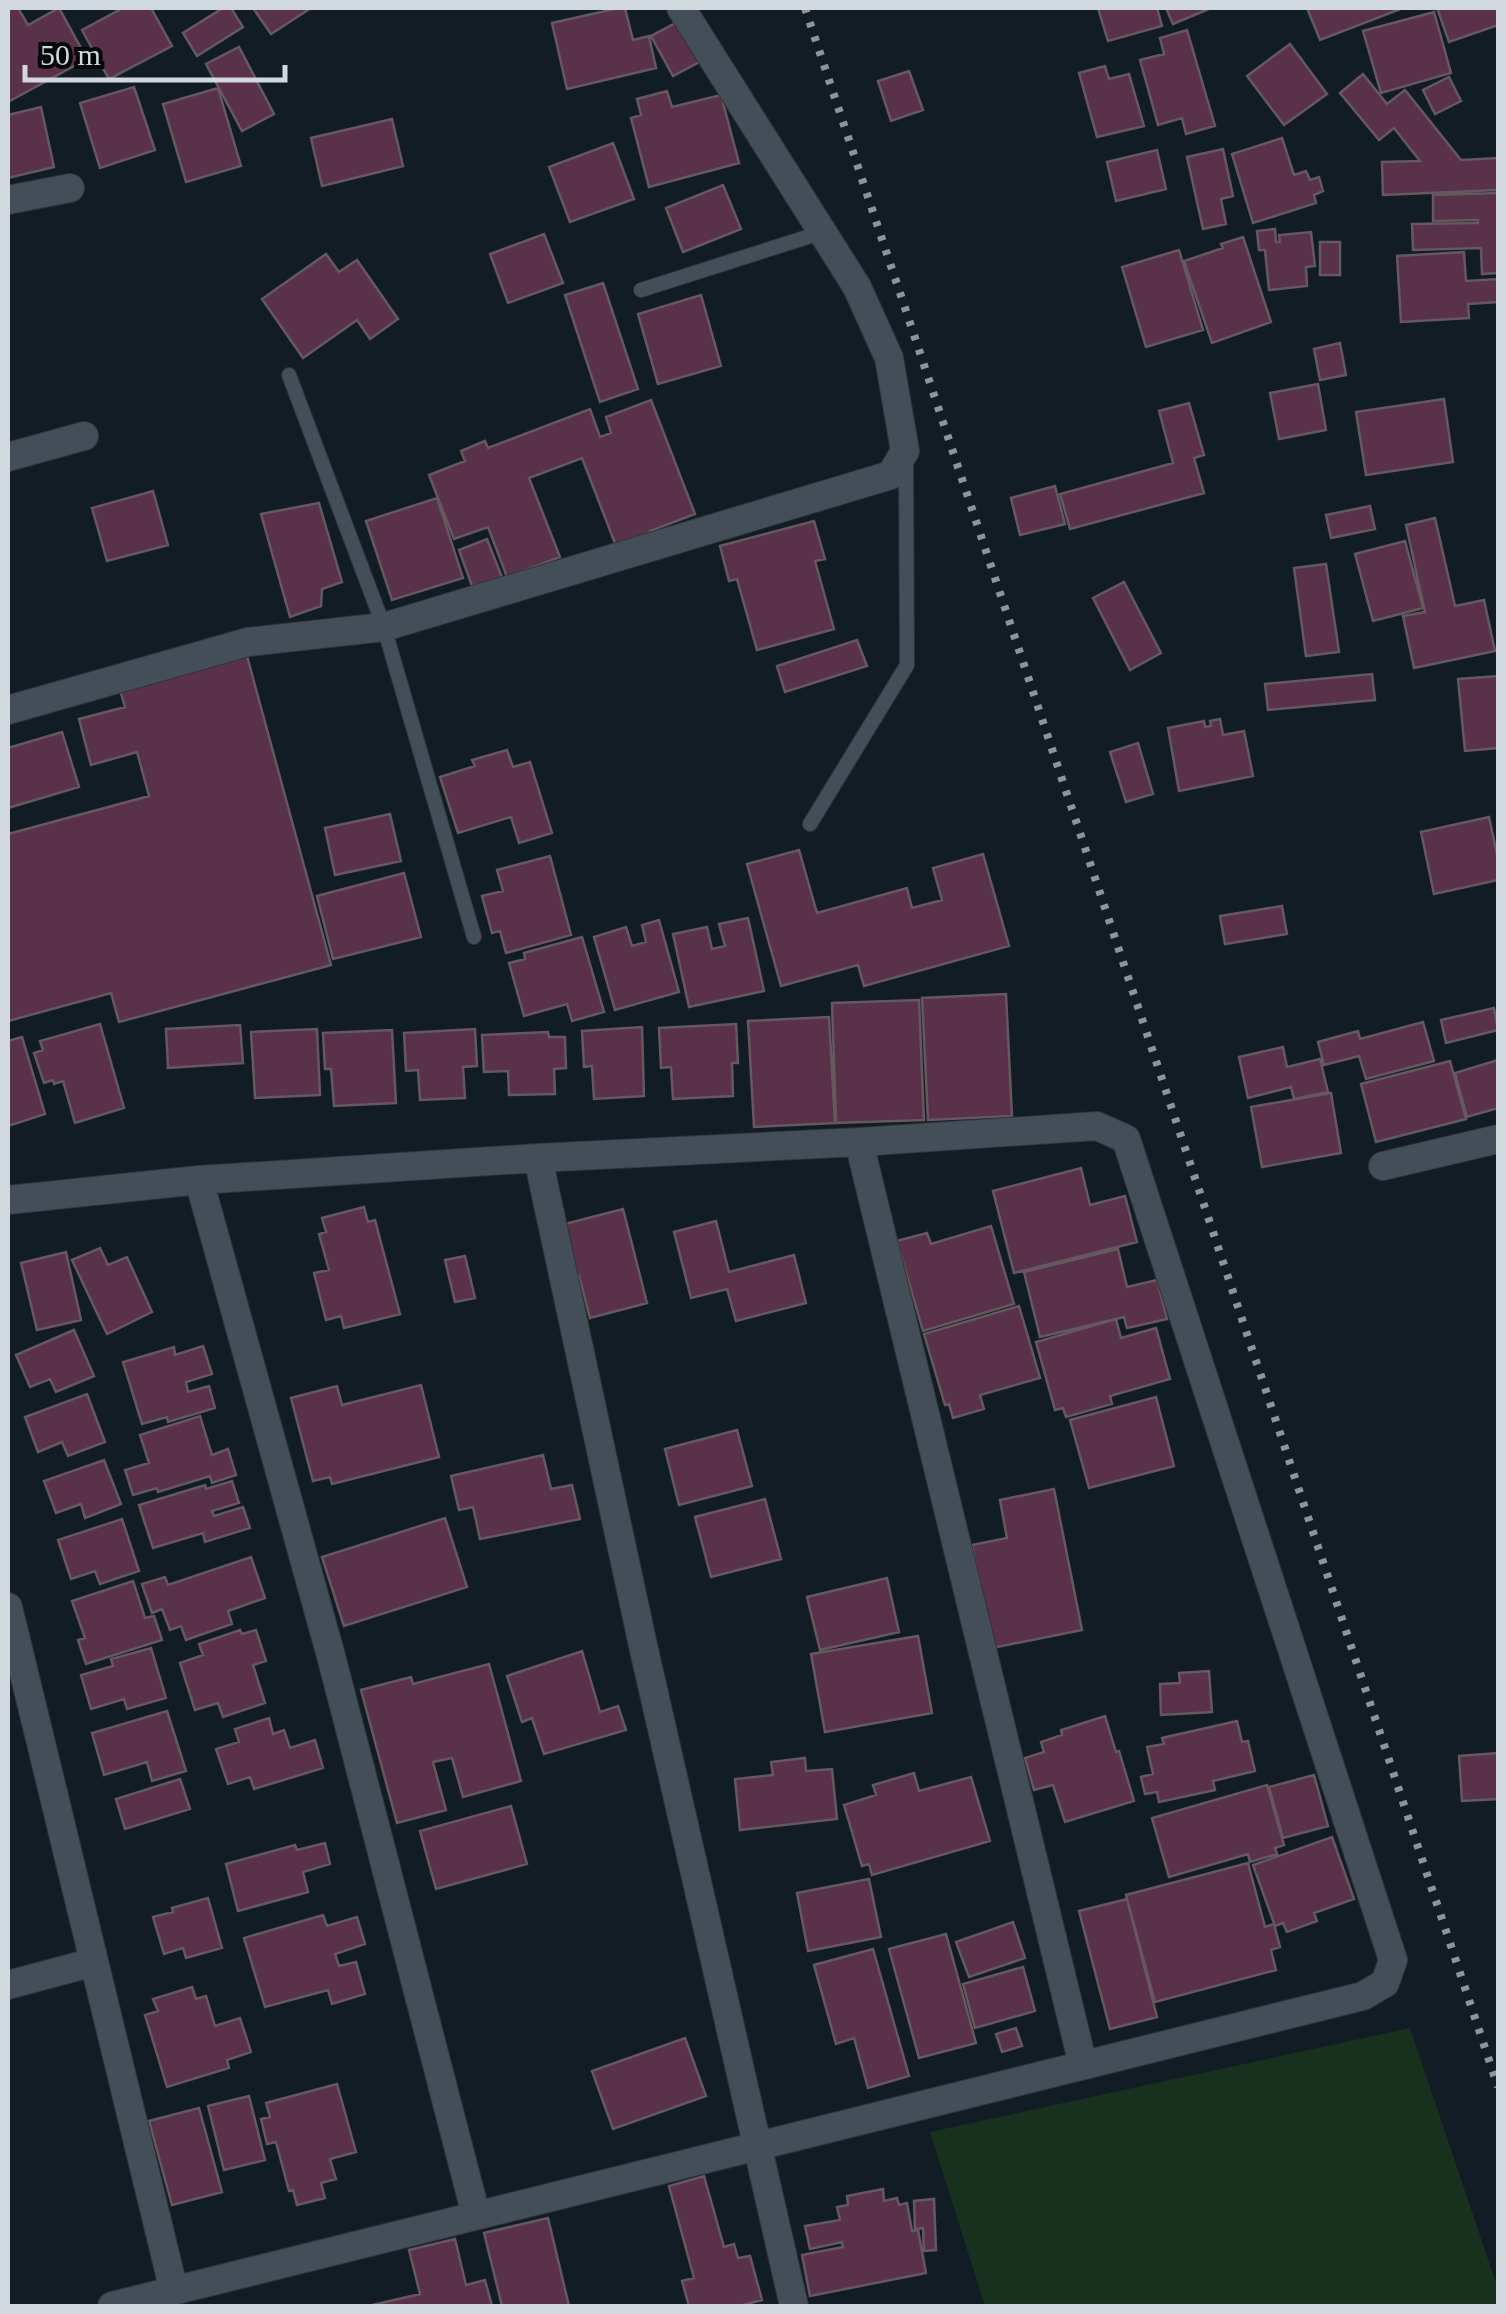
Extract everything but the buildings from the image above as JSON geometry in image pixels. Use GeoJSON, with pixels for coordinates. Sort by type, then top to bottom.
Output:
{"type":"FeatureCollection","features":[{"type":"Feature","properties":{"kind":"street"},"geometry":{"type":"LineString","coordinates":[[8,710],[248,642],[384,626],[891,475],[906,451],[889,358],[858,287],[681,8]]}},
{"type":"Feature","properties":{"kind":"street"},"geometry":{"type":"LineString","coordinates":[[8,200],[70,188]]}},
{"type":"Feature","properties":{"kind":"street"},"geometry":{"type":"LineString","coordinates":[[8,457],[84,436]]}},
{"type":"Feature","properties":{"kind":"street"},"geometry":{"type":"LineString","coordinates":[[8,1200],[199,1180],[1097,1126],[1126,1139],[1392,1960],[1385,1983],[1363,1996],[112,2306]]}},
{"type":"Feature","properties":{"kind":"street"},"geometry":{"type":"LineString","coordinates":[[1383,1166],[1498,1139]]}},
{"type":"Feature","properties":{"kind":"street"},"geometry":{"type":"LineString","coordinates":[[859,1142],[1084,2065]]}},
{"type":"Feature","properties":{"kind":"street"},"geometry":{"type":"LineString","coordinates":[[538,1158],[640,1631],[794,2306]]}},
{"type":"Feature","properties":{"kind":"street"},"geometry":{"type":"LineString","coordinates":[[199,1180],[331,1656],[476,2216]]}},
{"type":"Feature","properties":{"kind":"street"},"geometry":{"type":"LineString","coordinates":[[8,1608],[174,2291]]}},
{"type":"Feature","properties":{"kind":"street"},"geometry":{"type":"LineString","coordinates":[[8,1985],[94,1962]]}},
{"type":"Feature","properties":{"kind":"lane"},"geometry":{"type":"LineString","coordinates":[[641,290],[823,232]]}},
{"type":"Feature","properties":{"kind":"lane"},"geometry":{"type":"LineString","coordinates":[[289,375],[384,626],[474,937]]}},
{"type":"Feature","properties":{"kind":"lane"},"geometry":{"type":"LineString","coordinates":[[810,824],[907,665],[906,451]]}},
{"type":"Feature","properties":{"kind":"green space"},"geometry":{"type":"Polygon","coordinates":[[[1410,2028],[1498,2289],[1498,2306],[985,2306],[930,2132],[1410,2028]]]}},
{"type":"Feature","properties":{"kind":"railway"},"geometry":{"type":"LineString","coordinates":[[805,8],[1498,2087]]}}]}
